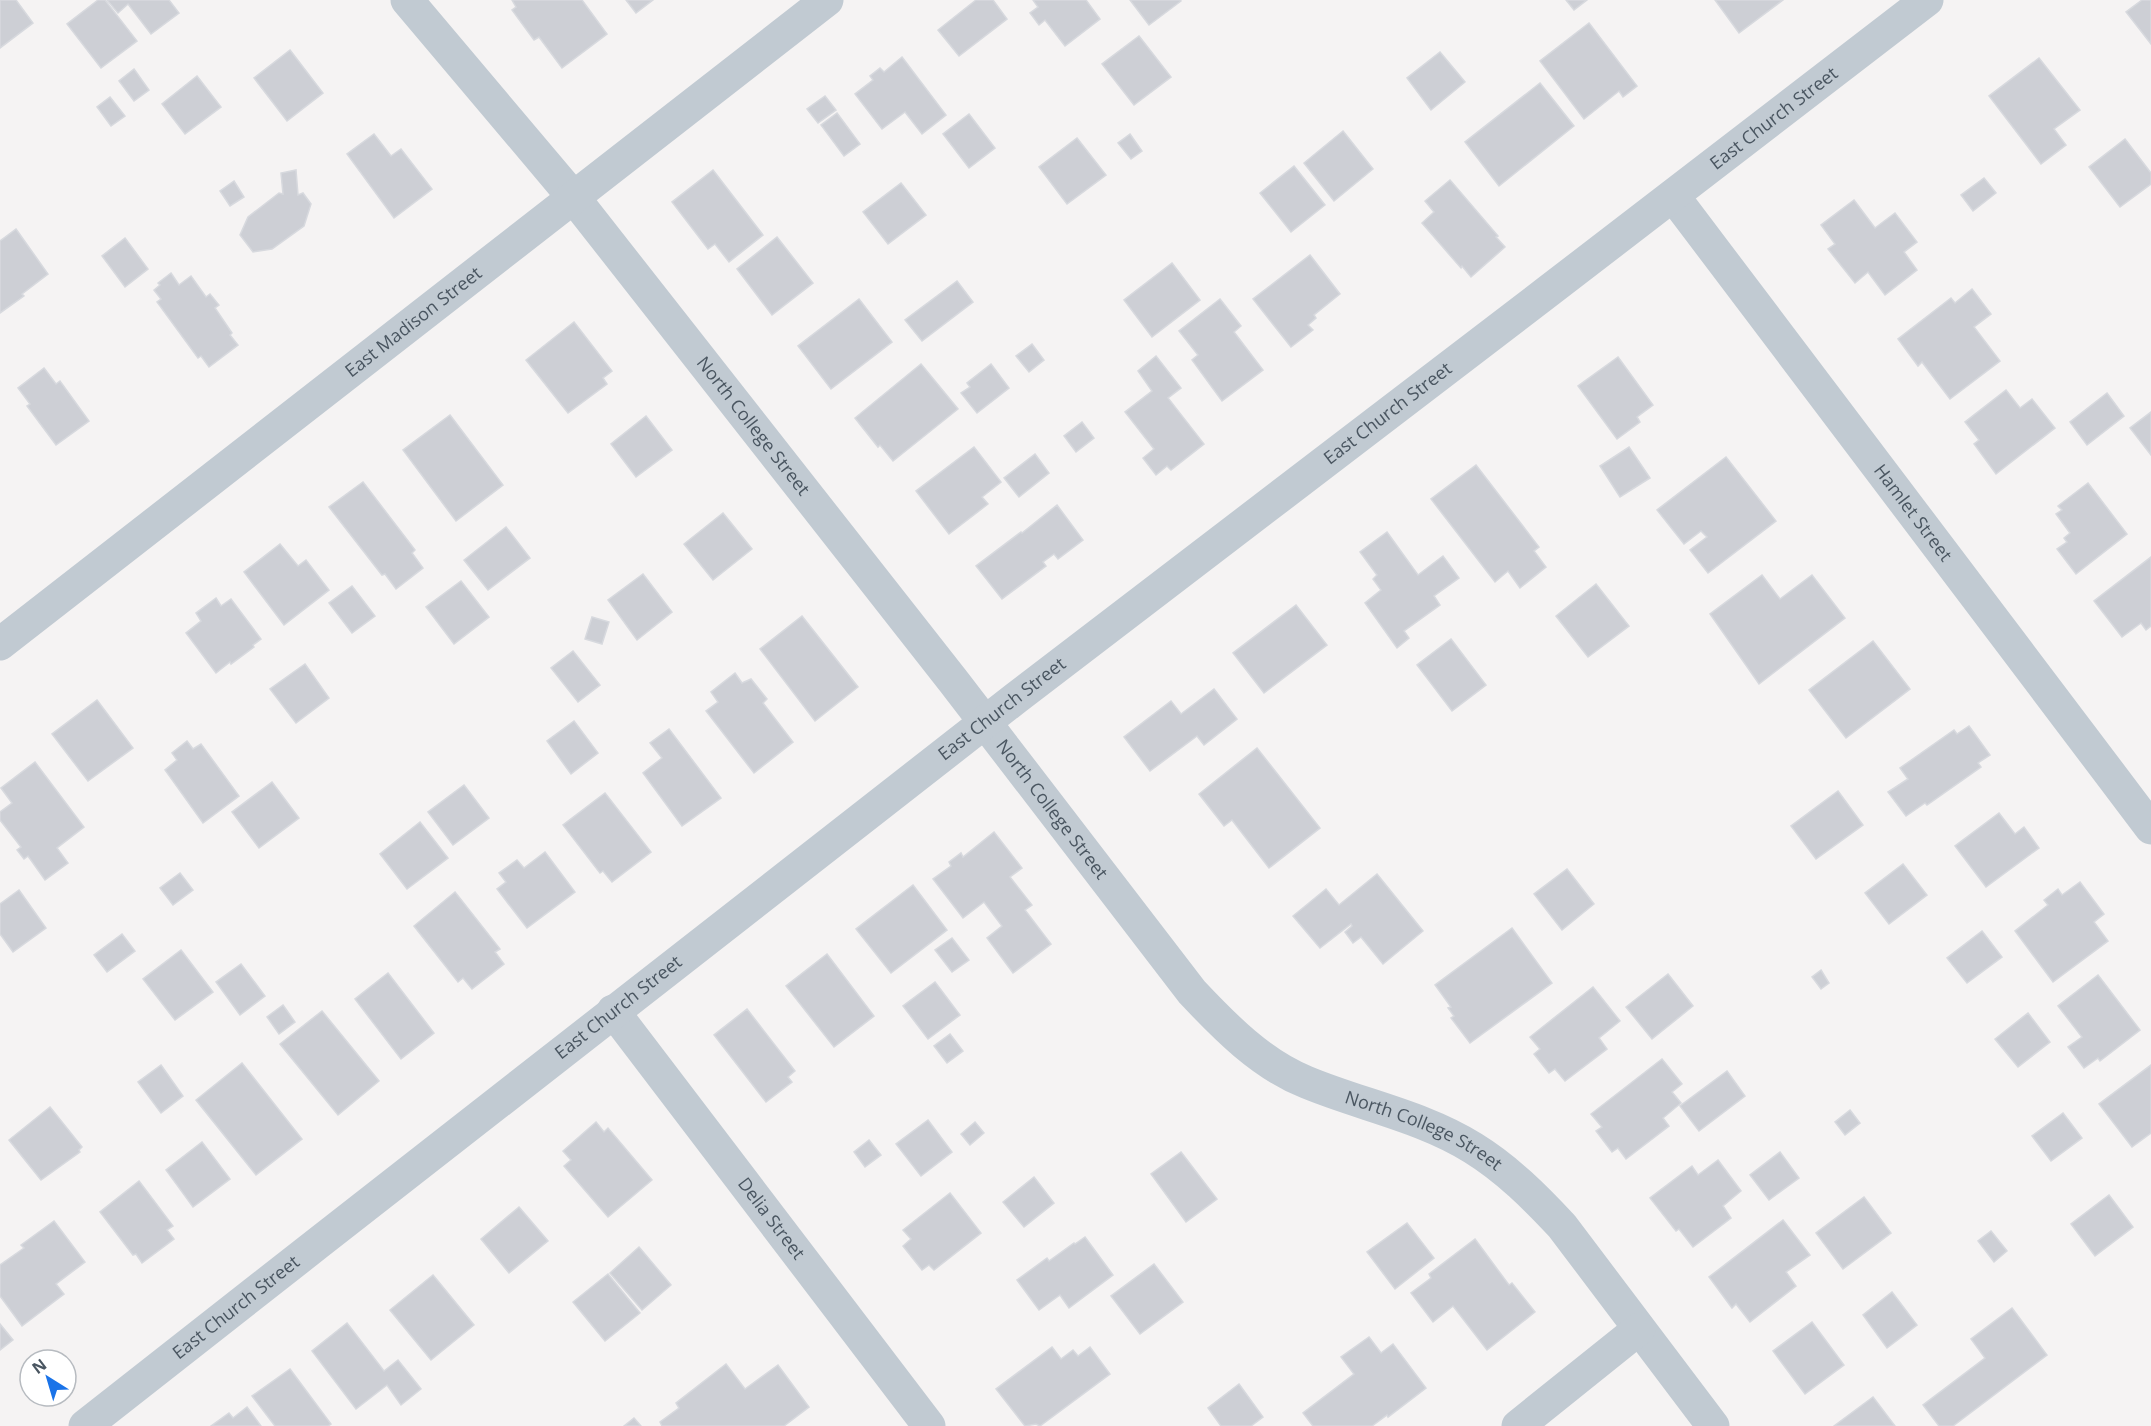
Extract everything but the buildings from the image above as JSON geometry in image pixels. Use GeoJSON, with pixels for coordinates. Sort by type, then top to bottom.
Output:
{"type":"FeatureCollection","features":[{"type":"Feature","properties":{"kind":"street","name":"North College Street"},"geometry":{"type":"LineString","coordinates":[[407,0],[574,198],[985,723],[1192,992],[1250,1047],[1304,1082],[1435,1128],[1472,1147],[1505,1170],[1562,1226],[1713,1426]]}},
{"type":"Feature","properties":{"kind":"street","name":"East Madison Street"},"geometry":{"type":"LineString","coordinates":[[0,644],[827,0]]}},
{"type":"Feature","properties":{"kind":"street","name":"East Church Street"},"geometry":{"type":"LineString","coordinates":[[85,1426],[613,1011],[985,723],[1674,197],[1927,0]]}},
{"type":"Feature","properties":{"kind":"street","name":"Hamlet Street"},"geometry":{"type":"LineString","coordinates":[[1674,197],[2151,828]]}},
{"type":"Feature","properties":{"kind":"street","name":"Delia Street"},"geometry":{"type":"LineString","coordinates":[[613,1011],[929,1426]]}},
{"type":"Feature","properties":{"kind":"street"},"geometry":{"type":"LineString","coordinates":[[1518,1426],[1639,1329]]}}]}
